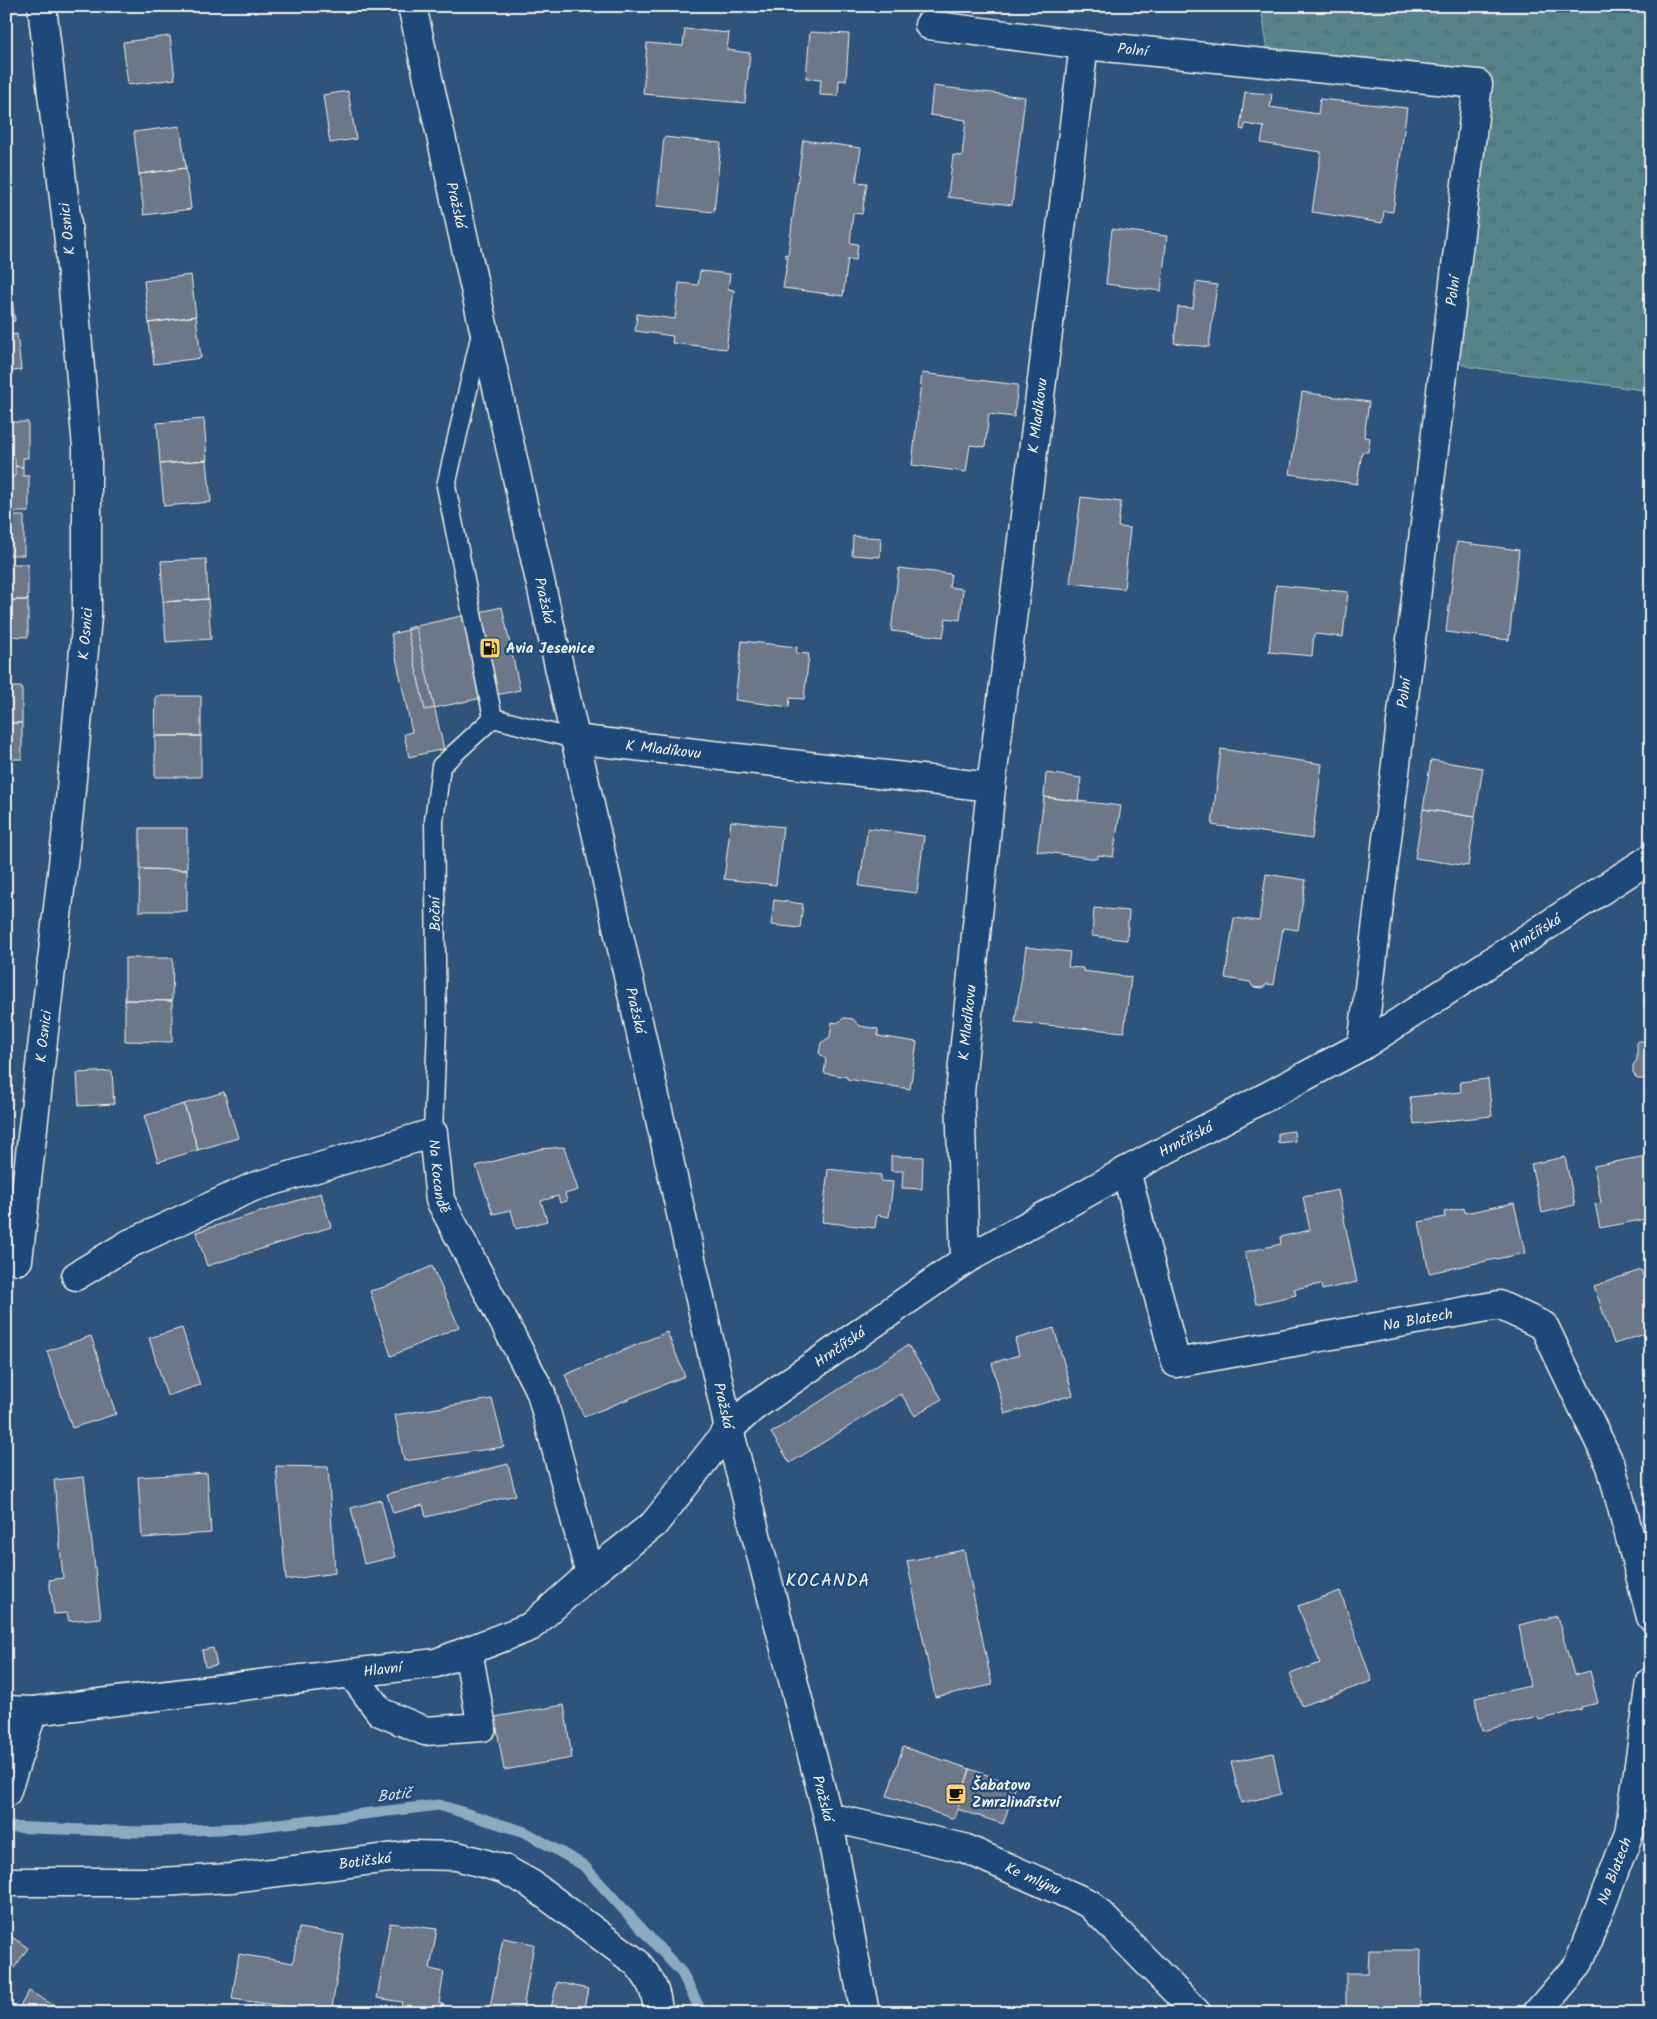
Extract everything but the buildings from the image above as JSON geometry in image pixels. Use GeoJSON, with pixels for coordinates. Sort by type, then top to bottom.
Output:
{"type":"FeatureCollection","features":[{"type":"Feature","properties":{"kind":"street","name":"K Osnici"},"geometry":{"type":"LineString","coordinates":[[18,1260],[67,830],[87,617],[87,448],[69,242],[42,6]]}},
{"type":"Feature","properties":{"kind":"street","name":"Pražská"},"geometry":{"type":"LineString","coordinates":[[412,6],[729,1429],[828,1817],[865,2013]]}},
{"type":"Feature","properties":{"kind":"street","name":"Polní"},"geometry":{"type":"LineString","coordinates":[[929,25],[1084,45],[1478,84],[1362,1046]]}},
{"type":"Feature","properties":{"kind":"street","name":"K Mladíkovu"},"geometry":{"type":"LineString","coordinates":[[966,1260],[960,1093],[991,787],[1084,45]]}},
{"type":"Feature","properties":{"kind":"street","name":"K Mladíkovu"},"geometry":{"type":"LineString","coordinates":[[574,738],[991,787]]}},
{"type":"Feature","properties":{"kind":"street","name":"Hrnčířská"},"geometry":{"type":"LineString","coordinates":[[729,1429],[752,1408],[966,1260],[1126,1171],[1362,1046],[1651,858]]}},
{"type":"Feature","properties":{"kind":"street","name":"Na Kocandě"},"geometry":{"type":"LineString","coordinates":[[76,1276],[129,1244],[252,1187],[433,1133],[440,1200],[541,1393],[590,1574]]}},
{"type":"Feature","properties":{"kind":"street","name":"Na Blatech"},"geometry":{"type":"LineString","coordinates":[[1126,1171],[1176,1363],[1499,1305],[1544,1326],[1611,1466],[1651,1618]]}},
{"type":"Feature","properties":{"kind":"street","name":"Hlavní"},"geometry":{"type":"LineString","coordinates":[[6,1710],[33,1711],[436,1663],[530,1627],[590,1574],[654,1524],[729,1429]]}},
{"type":"Feature","properties":{"kind":"street"},"geometry":{"type":"LineString","coordinates":[[352,1674],[380,1712],[425,1731],[482,1727],[468,1651]]}},
{"type":"Feature","properties":{"kind":"street","name":"Na Blatech"},"geometry":{"type":"LineString","coordinates":[[1537,2013],[1578,1965],[1629,1833],[1651,1682]]}},
{"type":"Feature","properties":{"kind":"street"},"geometry":{"type":"LineString","coordinates":[[7,1792],[33,1711]]}},
{"type":"Feature","properties":{"kind":"street","name":"Ke mlýnu"},"geometry":{"type":"LineString","coordinates":[[828,1817],[964,1848],[1090,1904],[1197,2013]]}},
{"type":"Feature","properties":{"kind":"street","name":"Botičská"},"geometry":{"type":"LineString","coordinates":[[6,1882],[160,1882],[231,1878],[412,1855],[458,1856],[504,1869],[531,1884],[637,1963],[650,1980],[657,1998],[658,2013]]}},
{"type":"Feature","properties":{"kind":"lane"},"geometry":{"type":"LineString","coordinates":[[482,325],[446,486],[493,718],[574,738]]}},
{"type":"Feature","properties":{"kind":"lane","name":"Boční"},"geometry":{"type":"LineString","coordinates":[[433,1133],[437,1026],[434,821],[441,766],[493,718]]}},
{"type":"Feature","properties":{"kind":"green space"},"geometry":{"type":"Polygon","coordinates":[[[1261,6],[1651,6],[1651,391],[1470,367],[1453,361],[1484,91],[1268,52],[1261,6]]]}},
{"type":"Feature","properties":{"kind":"waterway","name":"Botič"},"geometry":{"type":"LineString","coordinates":[[6,1827],[140,1832],[245,1828],[439,1805],[525,1832],[583,1865],[682,1973],[702,2013]]}},
{"type":"Feature","properties":{"kind":"place","name":"Avia Jesenice"},"geometry":{"type":"Point","coordinates":[490,648]}},
{"type":"Feature","properties":{"kind":"place","name":"Šabatovo Zmrzlinářství"},"geometry":{"type":"Point","coordinates":[956,1794]}},
{"type":"Feature","properties":{"kind":"district","name":"KOCANDA"},"geometry":{"type":"Point","coordinates":[828,1580]}}]}
